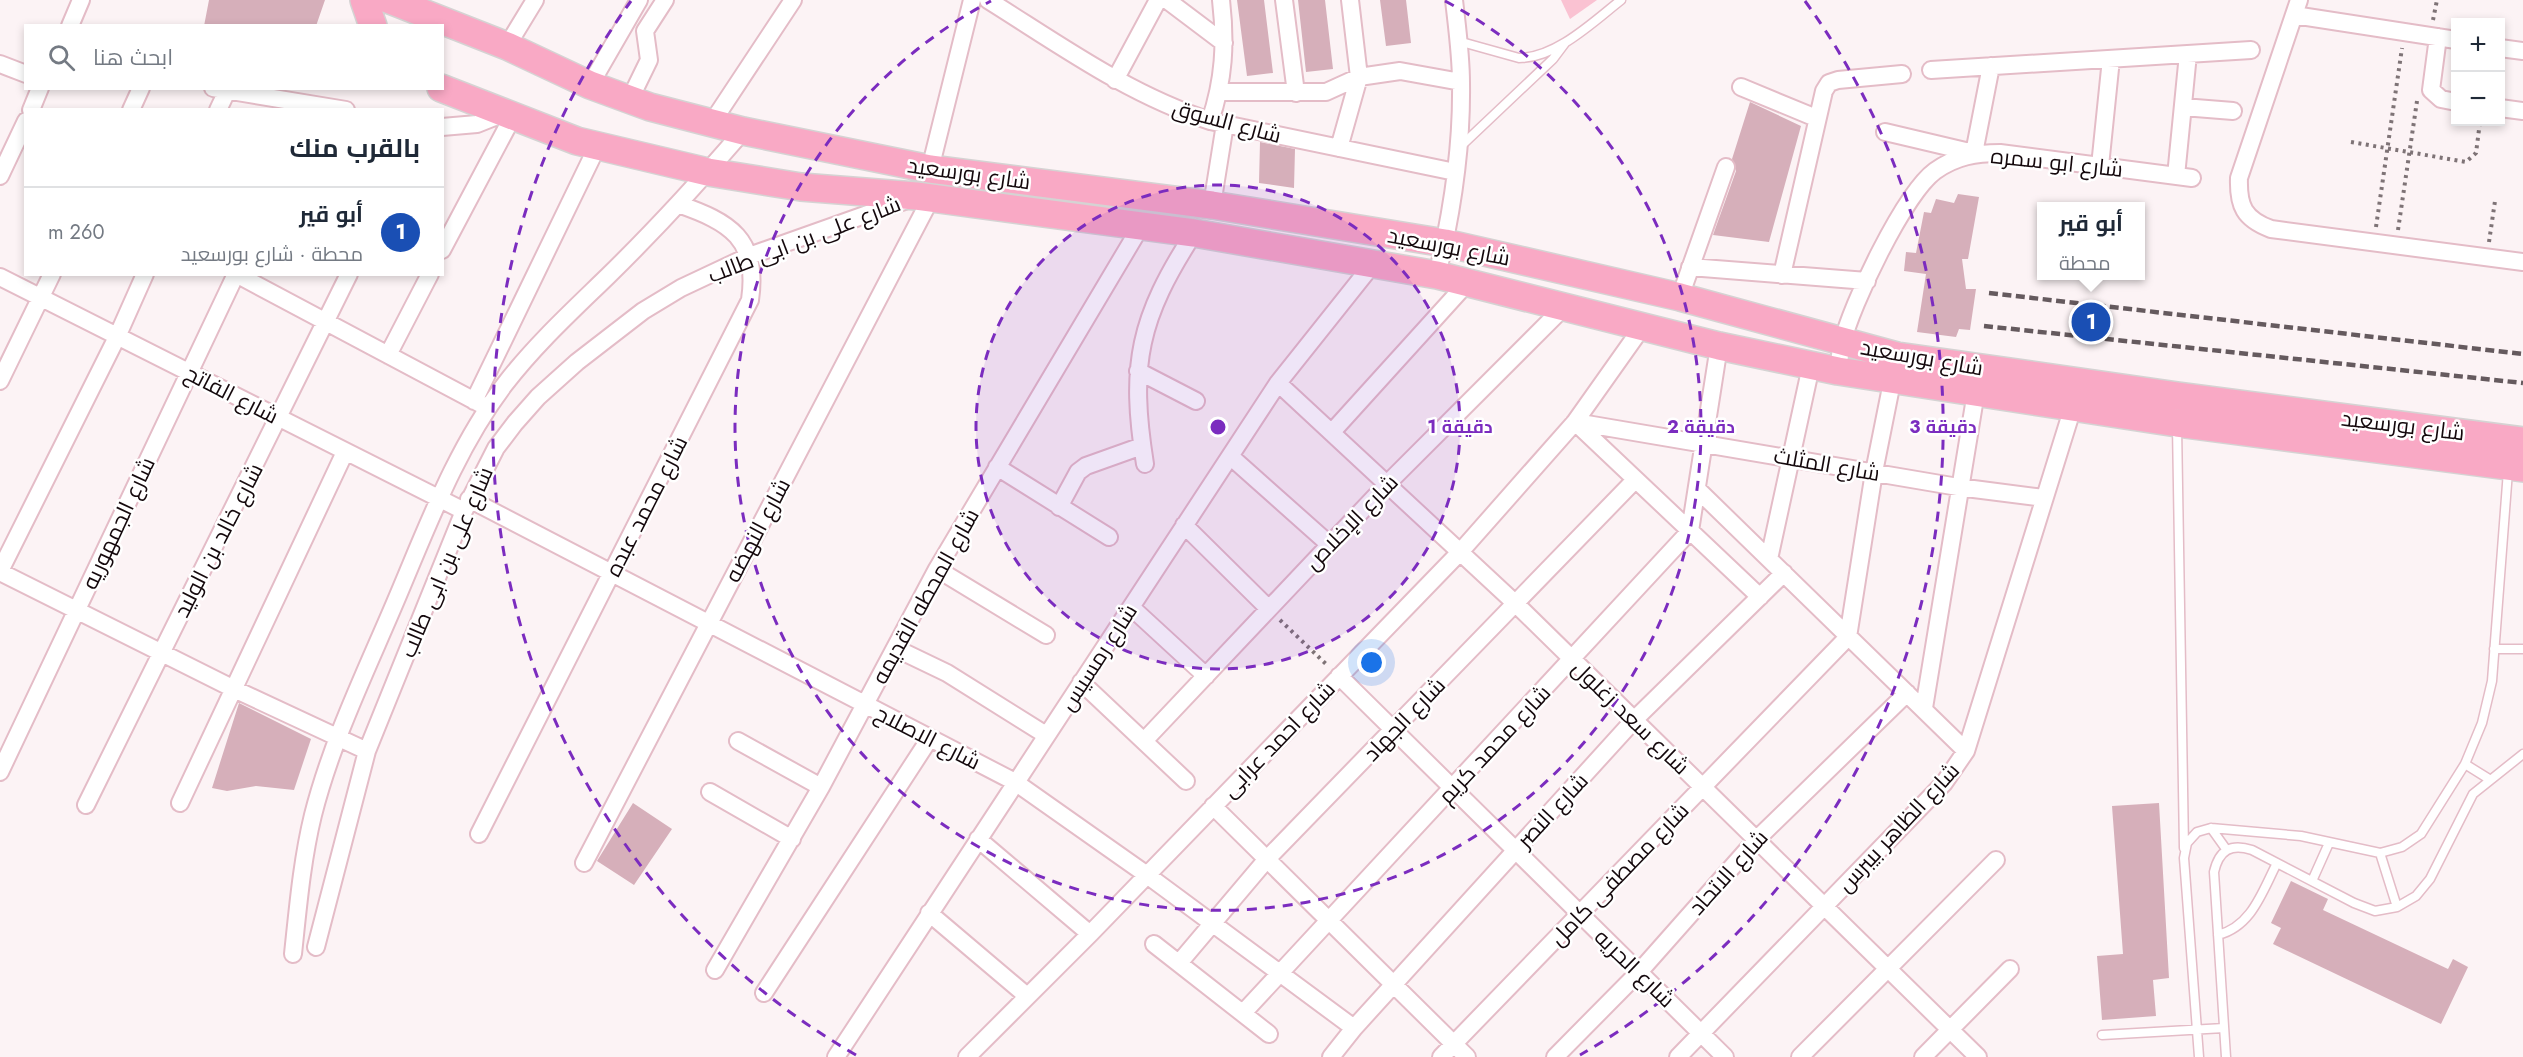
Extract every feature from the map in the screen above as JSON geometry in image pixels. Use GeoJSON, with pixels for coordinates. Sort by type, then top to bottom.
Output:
{"type":"FeatureCollection","features":[{"type":"Feature","properties":{"kind":"main road","name":"شارع بورسعيد"},"geometry":{"type":"LineString","coordinates":[[390,0],[507,46],[590,85],[630,99],[743,131],[930,169],[1212,206],[1444,243],[1680,297],[1842,343],[1894,368],[1976,392],[2177,423],[2516,467]]}},
{"type":"Feature","properties":{"kind":"main road","name":"شارع بورسعيد"},"geometry":{"type":"LineString","coordinates":[[444,89],[507,116],[597,147],[708,172],[801,187],[924,197],[1194,233],[1437,275],[1719,346],[1838,371],[1894,368],[2178,396],[2523,441]]}},
{"type":"Feature","properties":{"kind":"main road"},"geometry":{"type":"LineString","coordinates":[[2177,423],[2178,396]]}},
{"type":"Feature","properties":{"kind":"street"},"geometry":{"type":"LineString","coordinates":[[71,24],[81,0]]}},
{"type":"Feature","properties":{"kind":"street"},"geometry":{"type":"LineString","coordinates":[[507,46],[535,0]]}},
{"type":"Feature","properties":{"kind":"street"},"geometry":{"type":"LineString","coordinates":[[590,85],[639,0]]}},
{"type":"Feature","properties":{"kind":"street"},"geometry":{"type":"LineString","coordinates":[[630,99],[649,60],[645,31],[665,0]]}},
{"type":"Feature","properties":{"kind":"street"},"geometry":{"type":"LineString","coordinates":[[711,123],[793,0]]}},
{"type":"Feature","properties":{"kind":"street"},"geometry":{"type":"LineString","coordinates":[[930,169],[972,0]]}},
{"type":"Feature","properties":{"kind":"street","name":"شارع السوق"},"geometry":{"type":"LineString","coordinates":[[988,0],[1115,80],[1156,102],[1218,122],[1455,172]]}},
{"type":"Feature","properties":{"kind":"street"},"geometry":{"type":"LineString","coordinates":[[1115,80],[1158,0]]}},
{"type":"Feature","properties":{"kind":"street"},"geometry":{"type":"LineString","coordinates":[[1167,0],[1224,43]]}},
{"type":"Feature","properties":{"kind":"street"},"geometry":{"type":"LineString","coordinates":[[1212,206],[1224,43],[1221,0]]}},
{"type":"Feature","properties":{"kind":"street"},"geometry":{"type":"LineString","coordinates":[[1284,0],[1296,93]]}},
{"type":"Feature","properties":{"kind":"street"},"geometry":{"type":"LineString","coordinates":[[1339,147],[1359,77],[1350,0]]}},
{"type":"Feature","properties":{"kind":"street"},"geometry":{"type":"LineString","coordinates":[[1437,275],[1458,148],[1461,82],[1454,0]]}},
{"type":"Feature","properties":{"kind":"street"},"geometry":{"type":"LineString","coordinates":[[2451,39],[2404,32],[2296,7],[2239,178],[2238,198],[2245,212],[2257,224],[2271,229],[2523,262]]}},
{"type":"Feature","properties":{"kind":"street"},"geometry":{"type":"LineString","coordinates":[[626,26],[645,41]]}},
{"type":"Feature","properties":{"kind":"street"},"geometry":{"type":"LineString","coordinates":[[2438,37],[2431,90],[2441,99],[2451,101]]}},
{"type":"Feature","properties":{"kind":"street"},"geometry":{"type":"LineString","coordinates":[[2505,49],[2523,51]]}},
{"type":"Feature","properties":{"kind":"street"},"geometry":{"type":"LineString","coordinates":[[1931,70],[2251,50]]}},
{"type":"Feature","properties":{"kind":"street"},"geometry":{"type":"LineString","coordinates":[[2188,54],[2183,107],[2233,111]]}},
{"type":"Feature","properties":{"kind":"street"},"geometry":{"type":"LineString","coordinates":[[2100,166],[2111,59]]}},
{"type":"Feature","properties":{"kind":"street"},"geometry":{"type":"LineString","coordinates":[[0,64],[24,73]]}},
{"type":"Feature","properties":{"kind":"street"},"geometry":{"type":"LineString","coordinates":[[1886,132],[1974,153],[1991,66]]}},
{"type":"Feature","properties":{"kind":"street"},"geometry":{"type":"LineString","coordinates":[[1220,92],[1326,92],[1359,77],[1400,71],[1461,82]]}},
{"type":"Feature","properties":{"kind":"street"},"geometry":{"type":"LineString","coordinates":[[1782,275],[1816,118],[1829,83],[1902,74]]}},
{"type":"Feature","properties":{"kind":"street"},"geometry":{"type":"LineString","coordinates":[[1742,87],[1816,118]]}},
{"type":"Feature","properties":{"kind":"street"},"geometry":{"type":"LineString","coordinates":[[32,108],[39,90]]}},
{"type":"Feature","properties":{"kind":"street"},"geometry":{"type":"LineString","coordinates":[[131,108],[140,90]]}},
{"type":"Feature","properties":{"kind":"street"},"geometry":{"type":"LineString","coordinates":[[218,108],[220,90],[316,107],[326,90]]}},
{"type":"Feature","properties":{"kind":"street","name":"شارع ابو سمره"},"geometry":{"type":"LineString","coordinates":[[1838,371],[1842,343],[1867,281],[1917,188],[1934,171],[1955,159],[1974,153],[2000,153],[2184,177],[2183,107]]}},
{"type":"Feature","properties":{"kind":"street"},"geometry":{"type":"LineString","coordinates":[[2505,109],[2523,111]]}},
{"type":"Feature","properties":{"kind":"street"},"geometry":{"type":"LineString","coordinates":[[444,127],[477,124],[507,116]]}},
{"type":"Feature","properties":{"kind":"street"},"geometry":{"type":"LineString","coordinates":[[444,246],[507,116]]}},
{"type":"Feature","properties":{"kind":"street"},"geometry":{"type":"LineString","coordinates":[[1,172],[24,125]]}},
{"type":"Feature","properties":{"kind":"street","name":"شارع على بن ابى طالب"},"geometry":{"type":"LineString","coordinates":[[293,954],[306,849],[338,738],[438,499],[481,405],[549,332],[678,204],[743,131]]}},
{"type":"Feature","properties":{"kind":"street"},"geometry":{"type":"LineString","coordinates":[[240,276],[481,405],[597,147]]}},
{"type":"Feature","properties":{"kind":"street"},"geometry":{"type":"LineString","coordinates":[[1680,297],[1726,167]]}},
{"type":"Feature","properties":{"kind":"street","name":"شارع على بن ابى طالب"},"geometry":{"type":"LineString","coordinates":[[316,947],[367,751],[466,505],[496,448],[514,423],[538,397],[577,362],[643,311],[681,288],[749,256],[924,197]]}},
{"type":"Feature","properties":{"kind":"street","name":"شارع النهضه"},"geometry":{"type":"LineString","coordinates":[[584,863],[924,197]]}},
{"type":"Feature","properties":{"kind":"street","name":"شارع محمد عبده"},"geometry":{"type":"LineString","coordinates":[[479,834],[750,300],[753,278],[749,256],[740,238],[727,225],[710,215],[678,204]]}},
{"type":"Feature","properties":{"kind":"street","name":"شارع المحطه القديمه"},"geometry":{"type":"LineString","coordinates":[[715,970],[821,787],[937,569],[1141,226]]}},
{"type":"Feature","properties":{"kind":"street"},"geometry":{"type":"LineString","coordinates":[[1145,464],[1138,418],[1138,371],[1144,329],[1157,296],[1194,233]]}},
{"type":"Feature","properties":{"kind":"street","name":"شارع رمسيس"},"geometry":{"type":"LineString","coordinates":[[836,1057],[928,913],[1278,382],[1371,265]]}},
{"type":"Feature","properties":{"kind":"street"},"geometry":{"type":"LineString","coordinates":[[1689,267],[1867,281]]}},
{"type":"Feature","properties":{"kind":"street"},"geometry":{"type":"LineString","coordinates":[[0,381],[51,276]]}},
{"type":"Feature","properties":{"kind":"street"},"geometry":{"type":"LineString","coordinates":[[144,276],[117,337],[0,572],[367,751]]}},
{"type":"Feature","properties":{"kind":"street","name":"شارع الجمهوريه"},"geometry":{"type":"LineString","coordinates":[[0,772],[235,276]]}},
{"type":"Feature","properties":{"kind":"street","name":"شارع خالد بن الوليد"},"geometry":{"type":"LineString","coordinates":[[86,805],[349,276]]}},
{"type":"Feature","properties":{"kind":"street"},"geometry":{"type":"LineString","coordinates":[[388,355],[429,276]]}},
{"type":"Feature","properties":{"kind":"street","name":"شارع الفاتح"},"geometry":{"type":"LineString","coordinates":[[0,277],[438,499],[466,505]]}},
{"type":"Feature","properties":{"kind":"street"},"geometry":{"type":"LineString","coordinates":[[1332,432],[1468,282]]}},
{"type":"Feature","properties":{"kind":"street","name":"شارع الإخلاص"},"geometry":{"type":"LineString","coordinates":[[1144,741],[1388,483],[1564,307]]}},
{"type":"Feature","properties":{"kind":"street","name":"شارع احمد عرابى"},"geometry":{"type":"LineString","coordinates":[[967,1057],[1090,934],[1461,551],[1575,422],[1643,326]]}},
{"type":"Feature","properties":{"kind":"street"},"geometry":{"type":"LineString","coordinates":[[1690,531],[1719,346]]}},
{"type":"Feature","properties":{"kind":"street"},"geometry":{"type":"LineString","coordinates":[[1769,559],[1811,366]]}},
{"type":"Feature","properties":{"kind":"street"},"geometry":{"type":"LineString","coordinates":[[1848,637],[1874,472],[1894,368]]}},
{"type":"Feature","properties":{"kind":"street"},"geometry":{"type":"LineString","coordinates":[[1138,371],[1196,401]]}},
{"type":"Feature","properties":{"kind":"street","name":"شارع سعد زغلول"},"geometry":{"type":"LineString","coordinates":[[1278,382],[1516,604],[1978,1057]]}},
{"type":"Feature","properties":{"kind":"street"},"geometry":{"type":"LineString","coordinates":[[1924,708],[1958,487],[1976,392]]}},
{"type":"Feature","properties":{"kind":"street","name":"شارع الظاهر بيبرس"},"geometry":{"type":"LineString","coordinates":[[1678,1057],[1944,783],[1966,751],[2073,407]]}},
{"type":"Feature","properties":{"kind":"street"},"geometry":{"type":"LineString","coordinates":[[1575,422],[1760,597]]}},
{"type":"Feature","properties":{"kind":"street","name":"شارع المثلث"},"geometry":{"type":"LineString","coordinates":[[1575,422],[1958,487],[2043,498]]}},
{"type":"Feature","properties":{"kind":"street"},"geometry":{"type":"LineString","coordinates":[[1059,507],[1078,472],[1086,466],[1142,446]]}},
{"type":"Feature","properties":{"kind":"street"},"geometry":{"type":"LineString","coordinates":[[180,803],[345,452]]}},
{"type":"Feature","properties":{"kind":"street"},"geometry":{"type":"LineString","coordinates":[[1230,456],[1330,545]]}},
{"type":"Feature","properties":{"kind":"street"},"geometry":{"type":"LineString","coordinates":[[997,467],[1109,537]]}},
{"type":"Feature","properties":{"kind":"street","name":"شارع الجهاد"},"geometry":{"type":"LineString","coordinates":[[1179,963],[1267,859],[1635,480]]}},
{"type":"Feature","properties":{"kind":"street"},"geometry":{"type":"LineString","coordinates":[[1698,489],[1966,751]]}},
{"type":"Feature","properties":{"kind":"street","name":"شارع الاصلاح"},"geometry":{"type":"LineString","coordinates":[[466,505],[612,573],[1015,782],[1147,875],[1354,1028]]}},
{"type":"Feature","properties":{"kind":"street"},"geometry":{"type":"LineString","coordinates":[[1184,525],[1269,609]]}},
{"type":"Feature","properties":{"kind":"street","name":"شارع محمد كريم"},"geometry":{"type":"LineString","coordinates":[[1243,1013],[1573,660],[1690,531]]}},
{"type":"Feature","properties":{"kind":"street"},"geometry":{"type":"LineString","coordinates":[[937,569],[1046,635]]}},
{"type":"Feature","properties":{"kind":"street","name":"شارع النصر"},"geometry":{"type":"LineString","coordinates":[[1331,1057],[1354,1028],[1634,720],[1784,573]]}},
{"type":"Feature","properties":{"kind":"street"},"geometry":{"type":"LineString","coordinates":[[1131,607],[1206,676]]}},
{"type":"Feature","properties":{"kind":"street","name":"شارع مصطفى كامل"},"geometry":{"type":"LineString","coordinates":[[1441,1057],[1848,637]]}},
{"type":"Feature","properties":{"kind":"street"},"geometry":{"type":"LineString","coordinates":[[895,648],[947,673],[1046,735]]}},
{"type":"Feature","properties":{"kind":"street","name":"شارع الحريه"},"geometry":{"type":"LineString","coordinates":[[1339,676],[1725,1057]]}},
{"type":"Feature","properties":{"kind":"street"},"geometry":{"type":"LineString","coordinates":[[1081,682],[1186,781]]}},
{"type":"Feature","properties":{"kind":"street","name":"شارع الاتحاد"},"geometry":{"type":"LineString","coordinates":[[1555,1057],[1640,971],[1756,840],[1907,693]]}},
{"type":"Feature","properties":{"kind":"street"},"geometry":{"type":"LineString","coordinates":[[764,993],[930,738]]}},
{"type":"Feature","properties":{"kind":"street"},"geometry":{"type":"LineString","coordinates":[[738,741],[821,787]]}},
{"type":"Feature","properties":{"kind":"street"},"geometry":{"type":"LineString","coordinates":[[710,792],[792,839]]}},
{"type":"Feature","properties":{"kind":"street"},"geometry":{"type":"LineString","coordinates":[[1213,806],[1467,1057]]}},
{"type":"Feature","properties":{"kind":"street"},"geometry":{"type":"LineString","coordinates":[[978,839],[1090,934]]}},
{"type":"Feature","properties":{"kind":"street"},"geometry":{"type":"LineString","coordinates":[[1800,1057],[1996,860]]}},
{"type":"Feature","properties":{"kind":"street"},"geometry":{"type":"LineString","coordinates":[[928,913],[1027,996]]}},
{"type":"Feature","properties":{"kind":"street"},"geometry":{"type":"LineString","coordinates":[[1154,944],[1269,1034]]}},
{"type":"Feature","properties":{"kind":"street"},"geometry":{"type":"LineString","coordinates":[[1923,1057],[2010,969]]}},
{"type":"Feature","properties":{"kind":"lane"},"geometry":{"type":"LineString","coordinates":[[1458,41],[1519,58],[1538,56],[1565,43],[1621,0]]}},
{"type":"Feature","properties":{"kind":"lane"},"geometry":{"type":"LineString","coordinates":[[1458,148],[1553,59],[1565,43]]}},
{"type":"Feature","properties":{"kind":"lane"},"geometry":{"type":"LineString","coordinates":[[2177,423],[2184,858],[2199,1057]]}},
{"type":"Feature","properties":{"kind":"lane"},"geometry":{"type":"LineString","coordinates":[[2184,858],[2187,843],[2197,832],[2211,828],[2256,830],[2380,853],[2402,846],[2421,834],[2465,764],[2482,723],[2492,681],[2516,467]]}},
{"type":"Feature","properties":{"kind":"lane"},"geometry":{"type":"LineString","coordinates":[[2494,649],[2523,649]]}},
{"type":"Feature","properties":{"kind":"lane"},"geometry":{"type":"LineString","coordinates":[[2226,1057],[2214,872],[2217,859],[2226,849],[2239,846],[2375,911],[2397,907],[2416,896],[2430,879],[2473,794],[2489,779],[2506,770],[2523,754]]}},
{"type":"Feature","properties":{"kind":"lane"},"geometry":{"type":"LineString","coordinates":[[2465,764],[2489,779]]}},
{"type":"Feature","properties":{"kind":"lane"},"geometry":{"type":"LineString","coordinates":[[2211,828],[2226,849]]}},
{"type":"Feature","properties":{"kind":"lane"},"geometry":{"type":"LineString","coordinates":[[2312,881],[2329,843]]}},
{"type":"Feature","properties":{"kind":"lane"},"geometry":{"type":"LineString","coordinates":[[2380,853],[2397,907]]}},
{"type":"Feature","properties":{"kind":"lane"},"geometry":{"type":"LineString","coordinates":[[2218,935],[2241,926],[2249,917],[2277,863]]}},
{"type":"Feature","properties":{"kind":"lane"},"geometry":{"type":"LineString","coordinates":[[2102,1035],[2224,1028]]}},
{"type":"Feature","properties":{"kind":"path"},"geometry":{"type":"LineString","coordinates":[[2374,243],[2404,32]]}},
{"type":"Feature","properties":{"kind":"path"},"geometry":{"type":"LineString","coordinates":[[2396,245],[2418,94]]}},
{"type":"Feature","properties":{"kind":"path"},"geometry":{"type":"LineString","coordinates":[[2351,142],[2466,162],[2476,153],[2479,126]]}},
{"type":"Feature","properties":{"kind":"path"},"geometry":{"type":"LineString","coordinates":[[2487,258],[2495,201]]}},
{"type":"Feature","properties":{"kind":"path"},"geometry":{"type":"LineString","coordinates":[[1284,623],[1317,656]]}},
{"type":"Feature","properties":{"kind":"shaded area"},"geometry":{"type":"Polygon","coordinates":[[[1561,0],[1597,0],[1570,19],[1561,0]]]}},
{"type":"Feature","properties":{"kind":"building"},"geometry":{"type":"Polygon","coordinates":[[[209,0],[325,0],[317,24],[204,24],[209,0]]]}},
{"type":"Feature","properties":{"kind":"building"},"geometry":{"type":"Polygon","coordinates":[[[1237,0],[1264,0],[1273,73],[1247,76],[1237,0]]]}},
{"type":"Feature","properties":{"kind":"building"},"geometry":{"type":"Polygon","coordinates":[[[1298,0],[1325,0],[1333,69],[1306,72],[1298,0]]]}},
{"type":"Feature","properties":{"kind":"building"},"geometry":{"type":"Polygon","coordinates":[[[1380,0],[1406,0],[1411,43],[1386,46],[1380,0]]]}},
{"type":"Feature","properties":{"kind":"building"},"geometry":{"type":"Polygon","coordinates":[[[1750,102],[1801,126],[1769,242],[1713,235],[1736,171],[1732,159],[1750,102]]]}},
{"type":"Feature","properties":{"kind":"building"},"geometry":{"type":"Polygon","coordinates":[[[1260,142],[1295,149],[1294,188],[1259,183],[1260,142]]]}},
{"type":"Feature","properties":{"kind":"building"},"geometry":{"type":"Polygon","coordinates":[[[1958,194],[1979,197],[1968,259],[1962,259],[1966,289],[1976,289],[1970,330],[1959,329],[1956,337],[1917,332],[1926,274],[1904,271],[1906,252],[1916,253],[1924,212],[1931,213],[1936,199],[1954,203],[1958,194]]]}},
{"type":"Feature","properties":{"kind":"building"},"geometry":{"type":"Polygon","coordinates":[[[239,703],[311,739],[294,790],[256,786],[227,791],[212,788],[239,703]]]}},
{"type":"Feature","properties":{"kind":"building"},"geometry":{"type":"Polygon","coordinates":[[[633,803],[672,829],[634,885],[597,861],[633,803]]]}},
{"type":"Feature","properties":{"kind":"building"},"geometry":{"type":"Polygon","coordinates":[[[2159,803],[2169,978],[2153,980],[2156,1016],[2102,1020],[2097,956],[2123,954],[2112,806],[2159,803]]]}},
{"type":"Feature","properties":{"kind":"building"},"geometry":{"type":"Polygon","coordinates":[[[2291,881],[2328,899],[2323,910],[2448,969],[2453,959],[2468,967],[2441,1024],[2273,944],[2281,928],[2271,923],[2291,881]]]}},
{"type":"Feature","properties":{"kind":"railway"},"geometry":{"type":"LineString","coordinates":[[1989,293],[2523,354]]}},
{"type":"Feature","properties":{"kind":"railway"},"geometry":{"type":"LineString","coordinates":[[1984,326],[2523,383]]}},
{"type":"Feature","properties":{"kind":"place","name":"أبو قير"},"geometry":{"type":"Point","coordinates":[2091,322]}}]}
